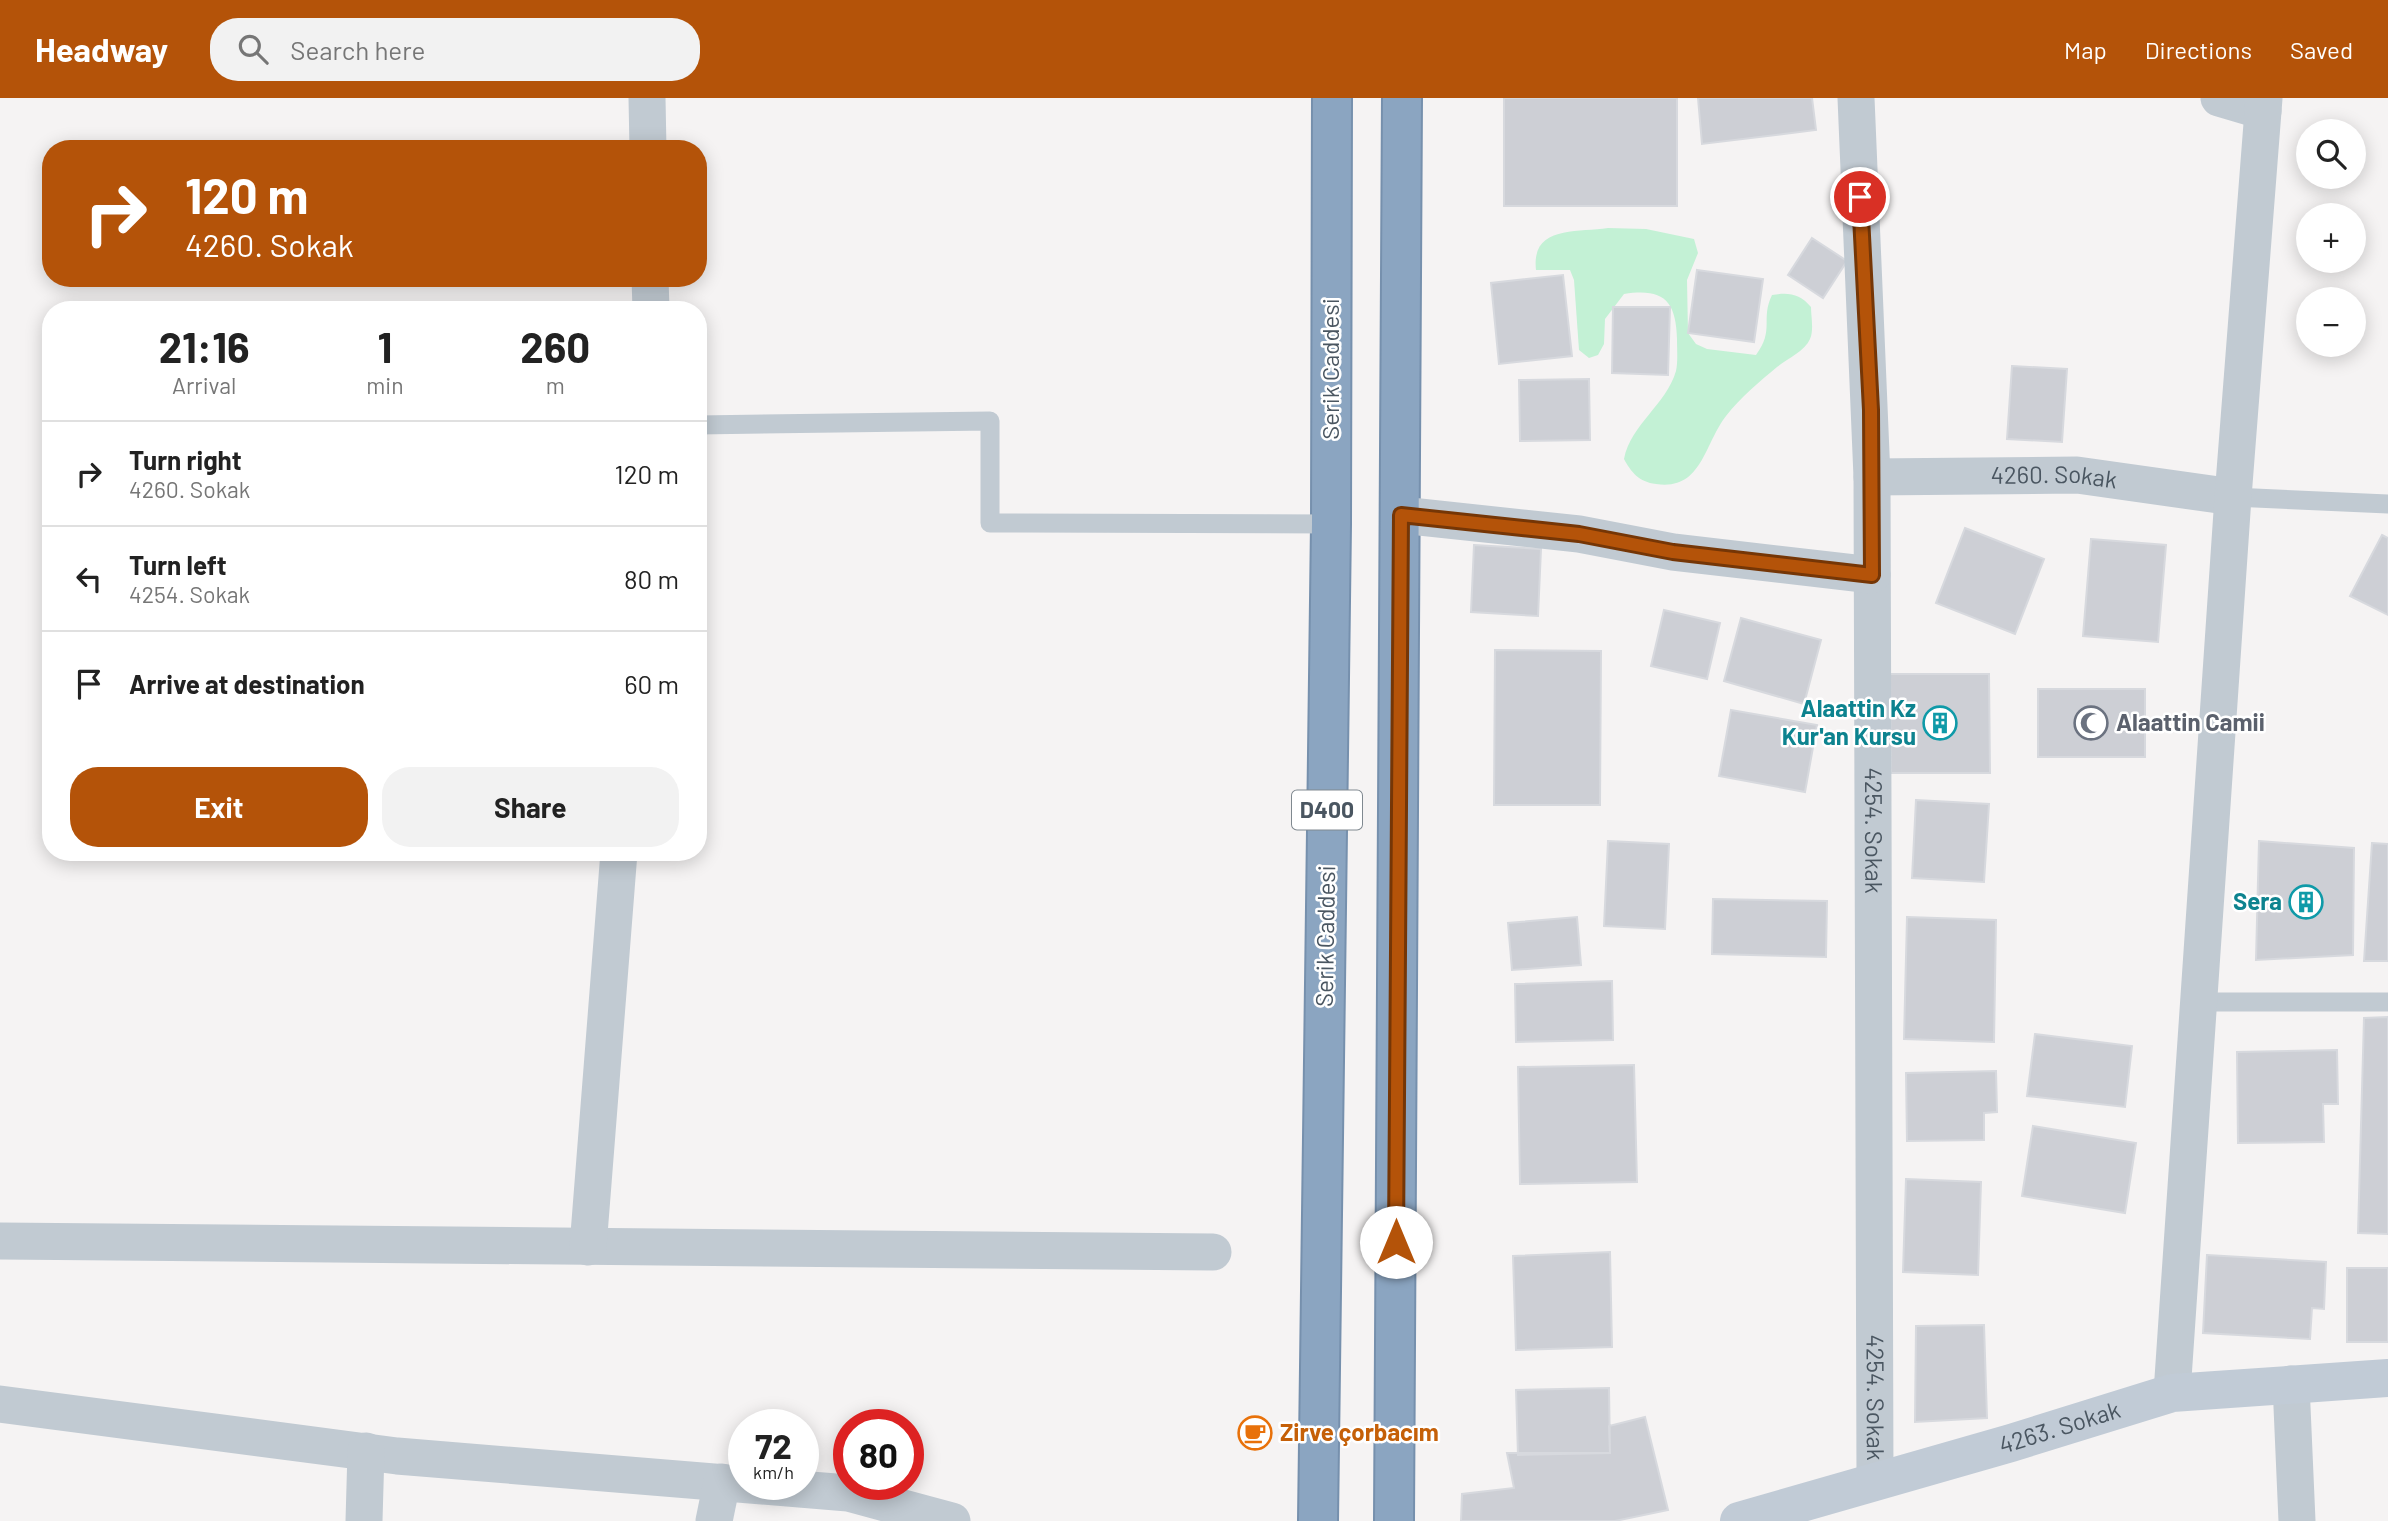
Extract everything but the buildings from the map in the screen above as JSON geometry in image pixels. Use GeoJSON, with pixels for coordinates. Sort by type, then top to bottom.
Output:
{"type":"FeatureCollection","features":[{"type":"Feature","properties":{"kind":"highway","name":"Serik Caddesi"},"geometry":{"type":"LineString","coordinates":[[1318,1521],[1331,524],[1332,98]]}},
{"type":"Feature","properties":{"kind":"highway"},"geometry":{"type":"LineString","coordinates":[[1394,1521],[1402,98]]}},
{"type":"Feature","properties":{"kind":"street"},"geometry":{"type":"LineString","coordinates":[[647,98],[648,140]]}},
{"type":"Feature","properties":{"kind":"street","name":"4254. Sokak"},"geometry":{"type":"LineString","coordinates":[[1856,98],[1872,477],[1875,1481]]}},
{"type":"Feature","properties":{"kind":"street"},"geometry":{"type":"LineString","coordinates":[[2172,1393],[2233,497],[2263,104],[2219,98]]}},
{"type":"Feature","properties":{"kind":"street","name":"4260. Sokak"},"geometry":{"type":"LineString","coordinates":[[1872,477],[2077,475],[2233,497]]}},
{"type":"Feature","properties":{"kind":"street"},"geometry":{"type":"LineString","coordinates":[[1401,515],[1579,534],[1673,552],[1872,575]]}},
{"type":"Feature","properties":{"kind":"street"},"geometry":{"type":"LineString","coordinates":[[588,1247],[618,861]]}},
{"type":"Feature","properties":{"kind":"street"},"geometry":{"type":"LineString","coordinates":[[0,1241],[1213,1252]]}},
{"type":"Feature","properties":{"kind":"street","name":"4263. Sokak"},"geometry":{"type":"LineString","coordinates":[[1739,1521],[2172,1393],[2388,1378]]}},
{"type":"Feature","properties":{"kind":"street"},"geometry":{"type":"LineString","coordinates":[[2291,1384],[2297,1521]]}},
{"type":"Feature","properties":{"kind":"street"},"geometry":{"type":"LineString","coordinates":[[0,1404],[366,1451],[848,1493],[952,1521]]}},
{"type":"Feature","properties":{"kind":"street"},"geometry":{"type":"LineString","coordinates":[[364,1521],[366,1451]]}},
{"type":"Feature","properties":{"kind":"street"},"geometry":{"type":"LineString","coordinates":[[714,1521],[722,1482]]}},
{"type":"Feature","properties":{"kind":"lane"},"geometry":{"type":"LineString","coordinates":[[707,425],[990,421],[990,523],[1331,524]]}},
{"type":"Feature","properties":{"kind":"lane"},"geometry":{"type":"LineString","coordinates":[[2233,497],[2388,504]]}},
{"type":"Feature","properties":{"kind":"lane"},"geometry":{"type":"LineString","coordinates":[[2200,1002],[2388,1002]]}},
{"type":"Feature","properties":{"kind":"green space"},"geometry":{"type":"Polygon","coordinates":[[[1608,228],[1646,229],[1694,239],[1698,253],[1687,280],[1688,333],[1696,344],[1707,349],[1756,355],[1765,338],[1767,311],[1772,295],[1794,295],[1811,307],[1812,331],[1808,343],[1737,403],[1719,427],[1693,473],[1671,484],[1656,484],[1640,479],[1624,459],[1634,435],[1665,394],[1676,371],[1676,326],[1670,306],[1658,295],[1624,294],[1605,319],[1604,344],[1598,355],[1589,358],[1579,350],[1574,280],[1570,270],[1536,270],[1536,255],[1548,238],[1570,232],[1608,228]]]}},
{"type":"Feature","properties":{"kind":"place","name":"Alaattin Kz Kur'an Kursu"},"geometry":{"type":"Point","coordinates":[1940,723]}},
{"type":"Feature","properties":{"kind":"place","name":"Alaattin Camii"},"geometry":{"type":"Point","coordinates":[2091,723]}},
{"type":"Feature","properties":{"kind":"place","name":"Sera"},"geometry":{"type":"Point","coordinates":[2306,902]}},
{"type":"Feature","properties":{"kind":"place","name":"Zirve çorbacım"},"geometry":{"type":"Point","coordinates":[1255,1433]}},
{"type":"Feature","properties":{"kind":"route"},"geometry":{"type":"LineString","coordinates":[[1396,1242],[1401,515],[1579,534],[1673,552],[1872,575],[1871,410],[1860,197]]}}]}
